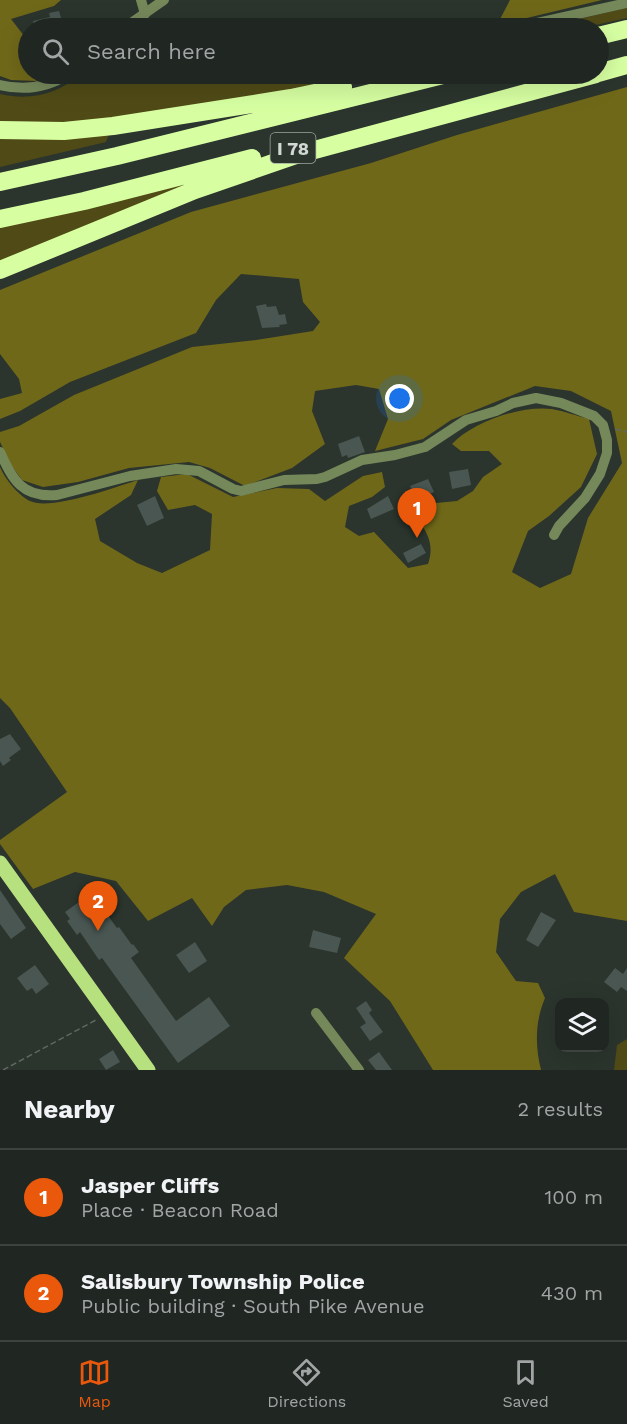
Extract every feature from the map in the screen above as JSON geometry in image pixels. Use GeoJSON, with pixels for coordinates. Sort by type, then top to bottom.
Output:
{"type":"FeatureCollection","features":[{"type":"Feature","properties":{"kind":"highway"},"geometry":{"type":"LineString","coordinates":[[609,31],[627,27]]}},
{"type":"Feature","properties":{"kind":"highway"},"geometry":{"type":"LineString","coordinates":[[609,69],[627,64]]}},
{"type":"Feature","properties":{"kind":"highway"},"geometry":{"type":"LineString","coordinates":[[0,130],[64,131],[113,126],[291,98],[360,84]]}},
{"type":"Feature","properties":{"kind":"highway","name":"I 78"},"geometry":{"type":"LineString","coordinates":[[0,182],[117,156],[407,84]]}},
{"type":"Feature","properties":{"kind":"highway","name":"I 78"},"geometry":{"type":"LineString","coordinates":[[0,219],[84,201],[546,84]]}},
{"type":"Feature","properties":{"kind":"highway"},"geometry":{"type":"LineString","coordinates":[[0,270],[195,190],[296,155],[554,84]]}},
{"type":"Feature","properties":{"kind":"main road"},"geometry":{"type":"LineString","coordinates":[[0,863],[148,1070]]}},
{"type":"Feature","properties":{"kind":"street"},"geometry":{"type":"LineString","coordinates":[[141,0],[145,14]]}},
{"type":"Feature","properties":{"kind":"street"},"geometry":{"type":"LineString","coordinates":[[139,18],[164,0]]}},
{"type":"Feature","properties":{"kind":"street"},"geometry":{"type":"LineString","coordinates":[[560,18],[627,3]]}},
{"type":"Feature","properties":{"kind":"street"},"geometry":{"type":"LineString","coordinates":[[0,85],[18,88],[48,84]]}},
{"type":"Feature","properties":{"kind":"street"},"geometry":{"type":"LineString","coordinates":[[0,452],[11,476],[18,484],[27,490],[46,496],[130,476],[177,469],[199,471],[232,489],[241,491],[284,480],[325,477],[362,460],[425,447],[466,420],[513,403],[537,398],[561,403],[594,416],[605,429],[607,447],[600,474],[585,498],[554,535]]}},
{"type":"Feature","properties":{"kind":"street"},"geometry":{"type":"LineString","coordinates":[[316,1013],[359,1070]]}},
{"type":"Feature","properties":{"kind":"path"},"geometry":{"type":"LineString","coordinates":[[3,1070],[108,1014]]}},
{"type":"Feature","properties":{"kind":"shaded area"},"geometry":{"type":"Polygon","coordinates":[[[0,0],[61,0],[54,6],[11,19],[18,28],[18,80],[0,76],[0,0]]]}},
{"type":"Feature","properties":{"kind":"shaded area"},"geometry":{"type":"Polygon","coordinates":[[[510,0],[602,0],[526,18],[501,18],[510,0]]]}},
{"type":"Feature","properties":{"kind":"shaded area"},"geometry":{"type":"Polygon","coordinates":[[[627,8],[627,18],[609,22],[609,18],[583,18],[627,8]]]}},
{"type":"Feature","properties":{"kind":"shaded area"},"geometry":{"type":"Polygon","coordinates":[[[68,84],[323,84],[85,124],[0,123],[0,94],[33,96],[68,84]]]}},
{"type":"Feature","properties":{"kind":"shaded area"},"geometry":{"type":"Polygon","coordinates":[[[627,87],[627,921],[574,912],[555,874],[521,892],[500,919],[496,952],[516,981],[538,983],[545,998],[539,1016],[537,1034],[541,1070],[433,1070],[390,1001],[344,958],[376,914],[324,892],[287,885],[246,890],[224,907],[212,926],[192,898],[148,921],[116,881],[75,872],[33,889],[0,844],[0,840],[67,792],[10,708],[0,698],[0,467],[9,482],[21,495],[30,501],[39,503],[67,501],[138,480],[131,495],[95,519],[100,541],[137,563],[162,573],[210,550],[212,514],[195,505],[168,510],[157,491],[161,477],[187,474],[233,497],[277,488],[309,489],[325,501],[363,476],[382,472],[385,487],[372,497],[349,506],[345,527],[359,536],[374,532],[408,568],[428,564],[430,546],[426,532],[404,506],[457,501],[473,491],[483,477],[502,464],[489,451],[461,451],[452,444],[472,429],[498,417],[540,408],[557,410],[589,419],[597,454],[581,487],[549,516],[528,531],[512,572],[540,588],[571,574],[588,518],[622,463],[611,411],[571,391],[535,386],[451,420],[423,439],[375,451],[388,419],[379,389],[356,385],[315,391],[312,411],[325,444],[292,468],[245,486],[210,468],[189,462],[129,468],[78,482],[43,487],[22,480],[11,465],[0,442],[0,432],[19,426],[74,395],[192,347],[313,331],[320,322],[303,302],[299,279],[241,274],[216,300],[196,333],[70,382],[20,411],[0,419],[0,399],[22,393],[19,379],[0,354],[0,290],[191,212],[371,163],[457,135],[627,87]]]}},
{"type":"Feature","properties":{"kind":"shaded area"},"geometry":{"type":"Polygon","coordinates":[[[109,134],[106,142],[0,167],[0,137],[109,134]]]}},
{"type":"Feature","properties":{"kind":"shaded area"},"geometry":{"type":"Polygon","coordinates":[[[216,175],[0,263],[0,225],[216,175]]]}},
{"type":"Feature","properties":{"kind":"shaded area"},"geometry":{"type":"Polygon","coordinates":[[[627,1039],[627,1070],[614,1070],[617,1045],[627,1039]]]}},
{"type":"Feature","properties":{"kind":"building"},"geometry":{"type":"Polygon","coordinates":[[[59,11],[61,18],[46,18],[50,17],[49,13],[59,11]]]}},
{"type":"Feature","properties":{"kind":"building"},"geometry":{"type":"Polygon","coordinates":[[[266,304],[267,307],[276,306],[279,315],[285,314],[287,324],[279,325],[280,327],[262,328],[256,306],[266,304]]]}},
{"type":"Feature","properties":{"kind":"building"},"geometry":{"type":"Polygon","coordinates":[[[359,436],[365,452],[348,458],[347,455],[342,457],[338,444],[359,436]]]}},
{"type":"Feature","properties":{"kind":"building"},"geometry":{"type":"Polygon","coordinates":[[[468,469],[471,485],[452,489],[449,472],[468,469]]]}},
{"type":"Feature","properties":{"kind":"building"},"geometry":{"type":"Polygon","coordinates":[[[428,479],[434,492],[416,500],[410,486],[428,479]]]}},
{"type":"Feature","properties":{"kind":"building"},"geometry":{"type":"Polygon","coordinates":[[[155,496],[164,518],[147,526],[137,505],[155,496]]]}},
{"type":"Feature","properties":{"kind":"building"},"geometry":{"type":"Polygon","coordinates":[[[388,496],[394,509],[371,519],[367,509],[388,496]]]}},
{"type":"Feature","properties":{"kind":"building"},"geometry":{"type":"Polygon","coordinates":[[[421,544],[426,553],[408,563],[403,553],[421,544]]]}},
{"type":"Feature","properties":{"kind":"building"},"geometry":{"type":"Polygon","coordinates":[[[10,734],[21,749],[3,766],[0,761],[0,739],[10,734]]]}},
{"type":"Feature","properties":{"kind":"building"},"geometry":{"type":"Polygon","coordinates":[[[0,890],[26,928],[11,939],[0,924],[0,890]]]}},
{"type":"Feature","properties":{"kind":"building"},"geometry":{"type":"Polygon","coordinates":[[[79,902],[87,913],[90,911],[96,920],[106,913],[133,944],[139,952],[131,958],[176,1021],[209,997],[230,1026],[178,1063],[102,958],[99,960],[80,932],[77,935],[67,921],[70,919],[65,912],[79,902]]]}},
{"type":"Feature","properties":{"kind":"building"},"geometry":{"type":"Polygon","coordinates":[[[541,912],[556,920],[538,947],[526,940],[541,912]]]}},
{"type":"Feature","properties":{"kind":"building"},"geometry":{"type":"Polygon","coordinates":[[[313,930],[341,938],[337,953],[309,947],[313,930]]]}},
{"type":"Feature","properties":{"kind":"building"},"geometry":{"type":"Polygon","coordinates":[[[195,942],[207,961],[189,973],[176,955],[195,942]]]}},
{"type":"Feature","properties":{"kind":"building"},"geometry":{"type":"Polygon","coordinates":[[[35,965],[49,984],[36,994],[32,988],[27,991],[17,978],[35,965]]]}},
{"type":"Feature","properties":{"kind":"building"},"geometry":{"type":"Polygon","coordinates":[[[615,968],[623,974],[627,968],[627,991],[621,987],[617,992],[604,982],[615,968]]]}},
{"type":"Feature","properties":{"kind":"building"},"geometry":{"type":"Polygon","coordinates":[[[366,1001],[372,1010],[369,1013],[383,1032],[370,1041],[360,1027],[366,1023],[356,1008],[366,1001]]]}},
{"type":"Feature","properties":{"kind":"building"},"geometry":{"type":"Polygon","coordinates":[[[113,1050],[120,1062],[106,1070],[99,1059],[113,1050]]]}},
{"type":"Feature","properties":{"kind":"building"},"geometry":{"type":"Polygon","coordinates":[[[379,1052],[392,1070],[376,1070],[368,1060],[379,1052]]]}},
{"type":"Feature","properties":{"kind":"place","name":"Jasper Cliffs"},"geometry":{"type":"Point","coordinates":[417,538]}},
{"type":"Feature","properties":{"kind":"place","name":"Salisbury Township Police"},"geometry":{"type":"Point","coordinates":[98,931]}}]}
